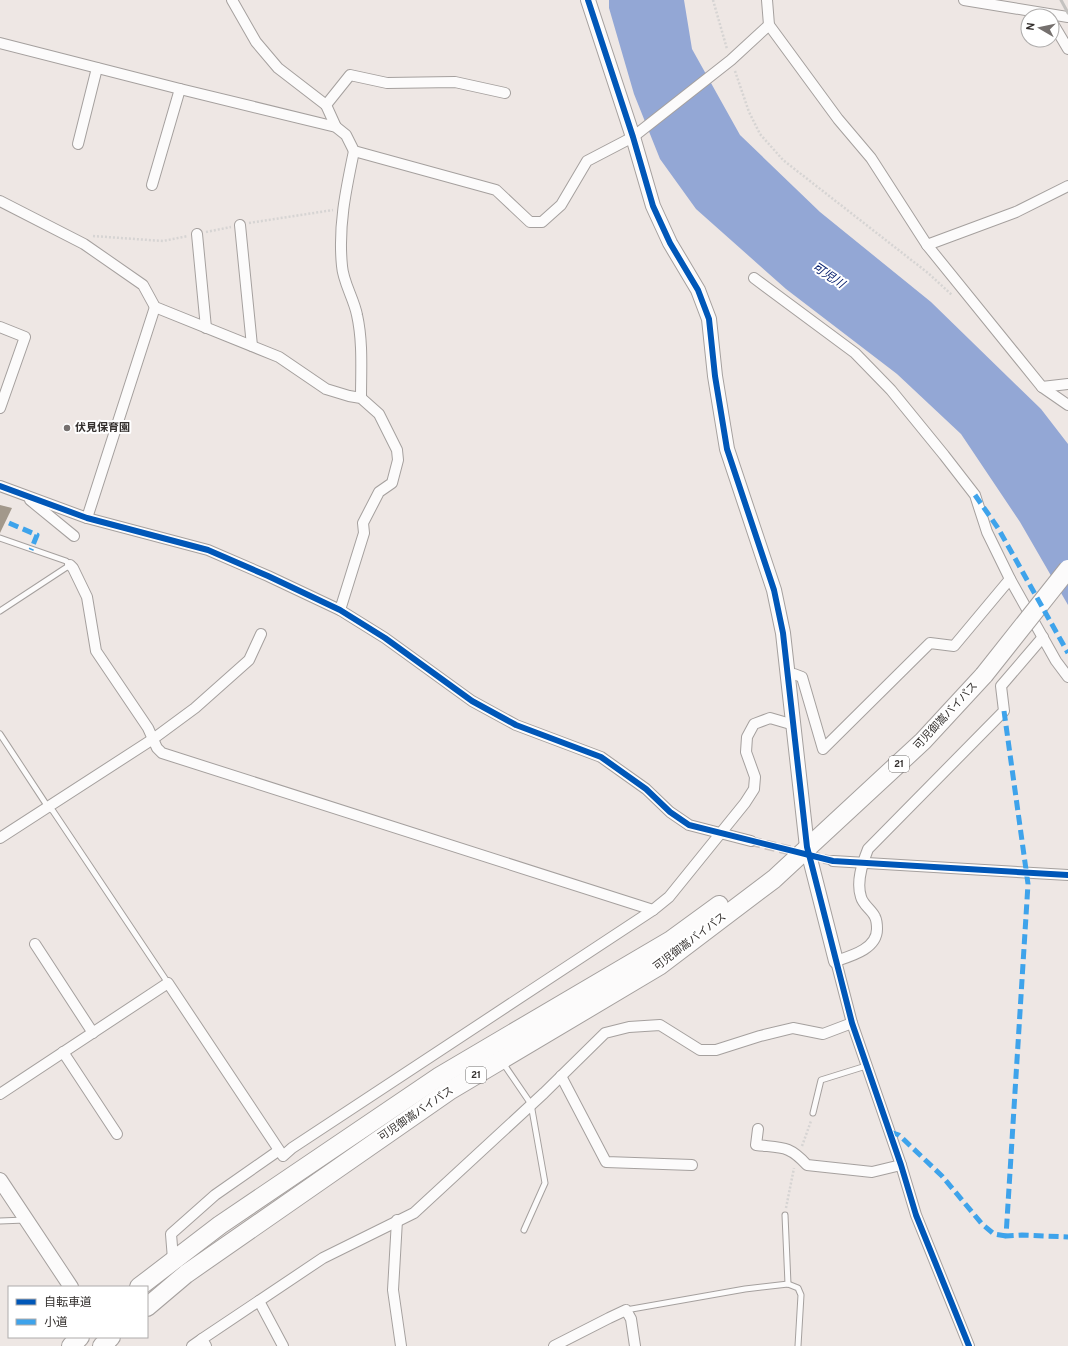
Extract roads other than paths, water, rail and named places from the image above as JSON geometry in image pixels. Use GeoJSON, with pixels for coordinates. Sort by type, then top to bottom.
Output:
{"type":"FeatureCollection","features":[{"type":"Feature","properties":{"kind":"highway","name":"可児御嵩バイパス"},"geometry":{"type":"LineString","coordinates":[[148,1306],[204,1262],[449,1091],[659,966],[774,879],[923,741],[984,675],[1068,569]]}},
{"type":"Feature","properties":{"kind":"highway","name":"可児御嵩バイパス"},"geometry":{"type":"LineString","coordinates":[[140,1286],[173,1259],[220,1225],[440,1076],[671,940],[767,870],[807,847]]}},
{"type":"Feature","properties":{"kind":"highway"},"geometry":{"type":"LineString","coordinates":[[71,1346],[79,1338]]}},
{"type":"Feature","properties":{"kind":"street"},"geometry":{"type":"LineString","coordinates":[[232,0],[256,42],[278,68],[326,105],[336,127]]}},
{"type":"Feature","properties":{"kind":"street"},"geometry":{"type":"LineString","coordinates":[[588,0],[633,137],[653,206],[670,243],[698,290],[709,319],[715,376],[727,449],[774,590],[783,633],[789,674],[807,847],[852,1023],[902,1165],[916,1215],[969,1346]]}},
{"type":"Feature","properties":{"kind":"street"},"geometry":{"type":"LineString","coordinates":[[766,0],[769,25],[838,119],[871,158],[927,245],[1042,386],[1068,405]]}},
{"type":"Feature","properties":{"kind":"street"},"geometry":{"type":"LineString","coordinates":[[964,0],[1020,9]]}},
{"type":"Feature","properties":{"kind":"street"},"geometry":{"type":"LineString","coordinates":[[354,150],[496,190],[530,222],[542,222],[561,205],[587,161],[633,137],[731,60],[769,25]]}},
{"type":"Feature","properties":{"kind":"street"},"geometry":{"type":"LineString","coordinates":[[1060,36],[1068,49]]}},
{"type":"Feature","properties":{"kind":"street"},"geometry":{"type":"LineString","coordinates":[[0,42],[180,90],[336,127],[346,135],[354,150],[343,208],[340,242],[342,268],[357,315],[361,336],[361,398]]}},
{"type":"Feature","properties":{"kind":"street"},"geometry":{"type":"LineString","coordinates":[[78,144],[98,68]]}},
{"type":"Feature","properties":{"kind":"street"},"geometry":{"type":"LineString","coordinates":[[326,105],[350,75],[387,83],[455,82],[505,93]]}},
{"type":"Feature","properties":{"kind":"street"},"geometry":{"type":"LineString","coordinates":[[152,185],[180,90]]}},
{"type":"Feature","properties":{"kind":"street"},"geometry":{"type":"LineString","coordinates":[[927,245],[1016,212],[1068,186]]}},
{"type":"Feature","properties":{"kind":"street"},"geometry":{"type":"LineString","coordinates":[[0,201],[84,244],[143,285],[155,307],[279,357],[326,389],[361,398],[379,414],[397,450],[398,460],[392,483],[379,492],[363,524],[364,533],[340,610]]}},
{"type":"Feature","properties":{"kind":"street"},"geometry":{"type":"LineString","coordinates":[[240,225],[252,346]]}},
{"type":"Feature","properties":{"kind":"street"},"geometry":{"type":"LineString","coordinates":[[197,234],[206,328]]}},
{"type":"Feature","properties":{"kind":"street"},"geometry":{"type":"LineString","coordinates":[[754,278],[855,353],[891,390],[975,495],[987,532],[1010,579],[1042,637],[1068,677]]}},
{"type":"Feature","properties":{"kind":"street"},"geometry":{"type":"LineString","coordinates":[[87,518],[155,307]]}},
{"type":"Feature","properties":{"kind":"street"},"geometry":{"type":"LineString","coordinates":[[0,327],[25,337],[0,408]]}},
{"type":"Feature","properties":{"kind":"street"},"geometry":{"type":"LineString","coordinates":[[1042,386],[1068,384]]}},
{"type":"Feature","properties":{"kind":"street"},"geometry":{"type":"LineString","coordinates":[[0,486],[87,518],[208,550],[340,610],[385,638],[472,701],[516,725],[601,757],[646,789],[670,812],[689,825],[751,841]]}},
{"type":"Feature","properties":{"kind":"street"},"geometry":{"type":"LineString","coordinates":[[24,495],[74,536]]}},
{"type":"Feature","properties":{"kind":"street"},"geometry":{"type":"LineString","coordinates":[[70,565],[73,568],[87,597],[96,651],[153,739],[157,748],[162,752],[653,910]]}},
{"type":"Feature","properties":{"kind":"street"},"geometry":{"type":"LineString","coordinates":[[789,674],[802,677],[823,749],[930,643],[954,646],[1010,579]]}},
{"type":"Feature","properties":{"kind":"street"},"geometry":{"type":"LineString","coordinates":[[0,838],[153,739],[195,708],[249,660],[261,634]]}},
{"type":"Feature","properties":{"kind":"street"},"geometry":{"type":"LineString","coordinates":[[836,960],[857,954],[871,944],[877,934],[877,919],[871,910],[861,900],[859,890],[862,862],[868,849],[879,836],[1004,711],[1001,686],[1042,637]]}},
{"type":"Feature","properties":{"kind":"street"},"geometry":{"type":"LineString","coordinates":[[0,1094],[168,984],[278,1151],[283,1156],[292,1148],[653,910],[669,897],[721,834],[754,789],[755,777],[746,752],[747,737],[754,724],[770,718],[794,725]]}},
{"type":"Feature","properties":{"kind":"street"},"geometry":{"type":"LineString","coordinates":[[833,860],[1068,875]]}},
{"type":"Feature","properties":{"kind":"street"},"geometry":{"type":"LineString","coordinates":[[35,944],[93,1033]]}},
{"type":"Feature","properties":{"kind":"street"},"geometry":{"type":"LineString","coordinates":[[192,1346],[204,1343],[259,1302],[323,1258],[397,1220],[414,1213],[606,1033],[629,1027],[660,1025],[700,1050],[716,1050],[760,1036],[793,1028],[823,1034],[852,1023]]}},
{"type":"Feature","properties":{"kind":"street"},"geometry":{"type":"LineString","coordinates":[[63,1052],[117,1134]]}},
{"type":"Feature","properties":{"kind":"street"},"geometry":{"type":"LineString","coordinates":[[561,1076],[606,1162],[692,1165]]}},
{"type":"Feature","properties":{"kind":"street"},"geometry":{"type":"LineString","coordinates":[[758,1129],[756,1145],[788,1149],[799,1156],[807,1165],[872,1172],[902,1165]]}},
{"type":"Feature","properties":{"kind":"street"},"geometry":{"type":"LineString","coordinates":[[173,1259],[171,1234],[215,1195],[278,1151]]}},
{"type":"Feature","properties":{"kind":"street"},"geometry":{"type":"LineString","coordinates":[[0,1180],[70,1286]]}},
{"type":"Feature","properties":{"kind":"street"},"geometry":{"type":"LineString","coordinates":[[397,1220],[393,1290],[401,1346]]}},
{"type":"Feature","properties":{"kind":"street"},"geometry":{"type":"LineString","coordinates":[[259,1302],[283,1346]]}},
{"type":"Feature","properties":{"kind":"street"},"geometry":{"type":"LineString","coordinates":[[554,1346],[626,1310],[631,1319],[635,1346]]}},
{"type":"Feature","properties":{"kind":"lane"},"geometry":{"type":"LineString","coordinates":[[0,538],[66,561],[70,565],[0,611]]}},
{"type":"Feature","properties":{"kind":"lane"},"geometry":{"type":"LineString","coordinates":[[0,734],[168,984]]}},
{"type":"Feature","properties":{"kind":"lane"},"geometry":{"type":"LineString","coordinates":[[501,1060],[531,1104],[545,1183],[524,1230]]}},
{"type":"Feature","properties":{"kind":"lane"},"geometry":{"type":"LineString","coordinates":[[813,1113],[821,1080],[866,1066]]}},
{"type":"Feature","properties":{"kind":"lane"},"geometry":{"type":"LineString","coordinates":[[786,1214],[788,1284]]}},
{"type":"Feature","properties":{"kind":"lane"},"geometry":{"type":"LineString","coordinates":[[0,1221],[26,1220]]}},
{"type":"Feature","properties":{"kind":"lane"},"geometry":{"type":"LineString","coordinates":[[626,1310],[745,1288],[788,1284],[798,1288],[801,1295],[798,1346]]}},
{"type":"Feature","properties":{"kind":"water","name":"可児川"},"geometry":{"type":"Polygon","coordinates":[[[609,0],[684,0],[692,49],[740,135],[820,212],[931,302],[1041,409],[1068,444],[1068,605],[1020,522],[961,434],[897,374],[786,289],[696,209],[660,159],[634,94],[609,8],[609,0]]]}},
{"type":"Feature","properties":{"kind":"tunnel"},"geometry":{"type":"LineString","coordinates":[[751,841],[833,861]]}},
{"type":"Feature","properties":{"kind":"railway"},"geometry":{"type":"LineString","coordinates":[[1061,0],[1068,13]]}},
{"type":"Feature","properties":{"kind":"place","name":"伏見保育園"},"geometry":{"type":"Point","coordinates":[67,428]}}]}
